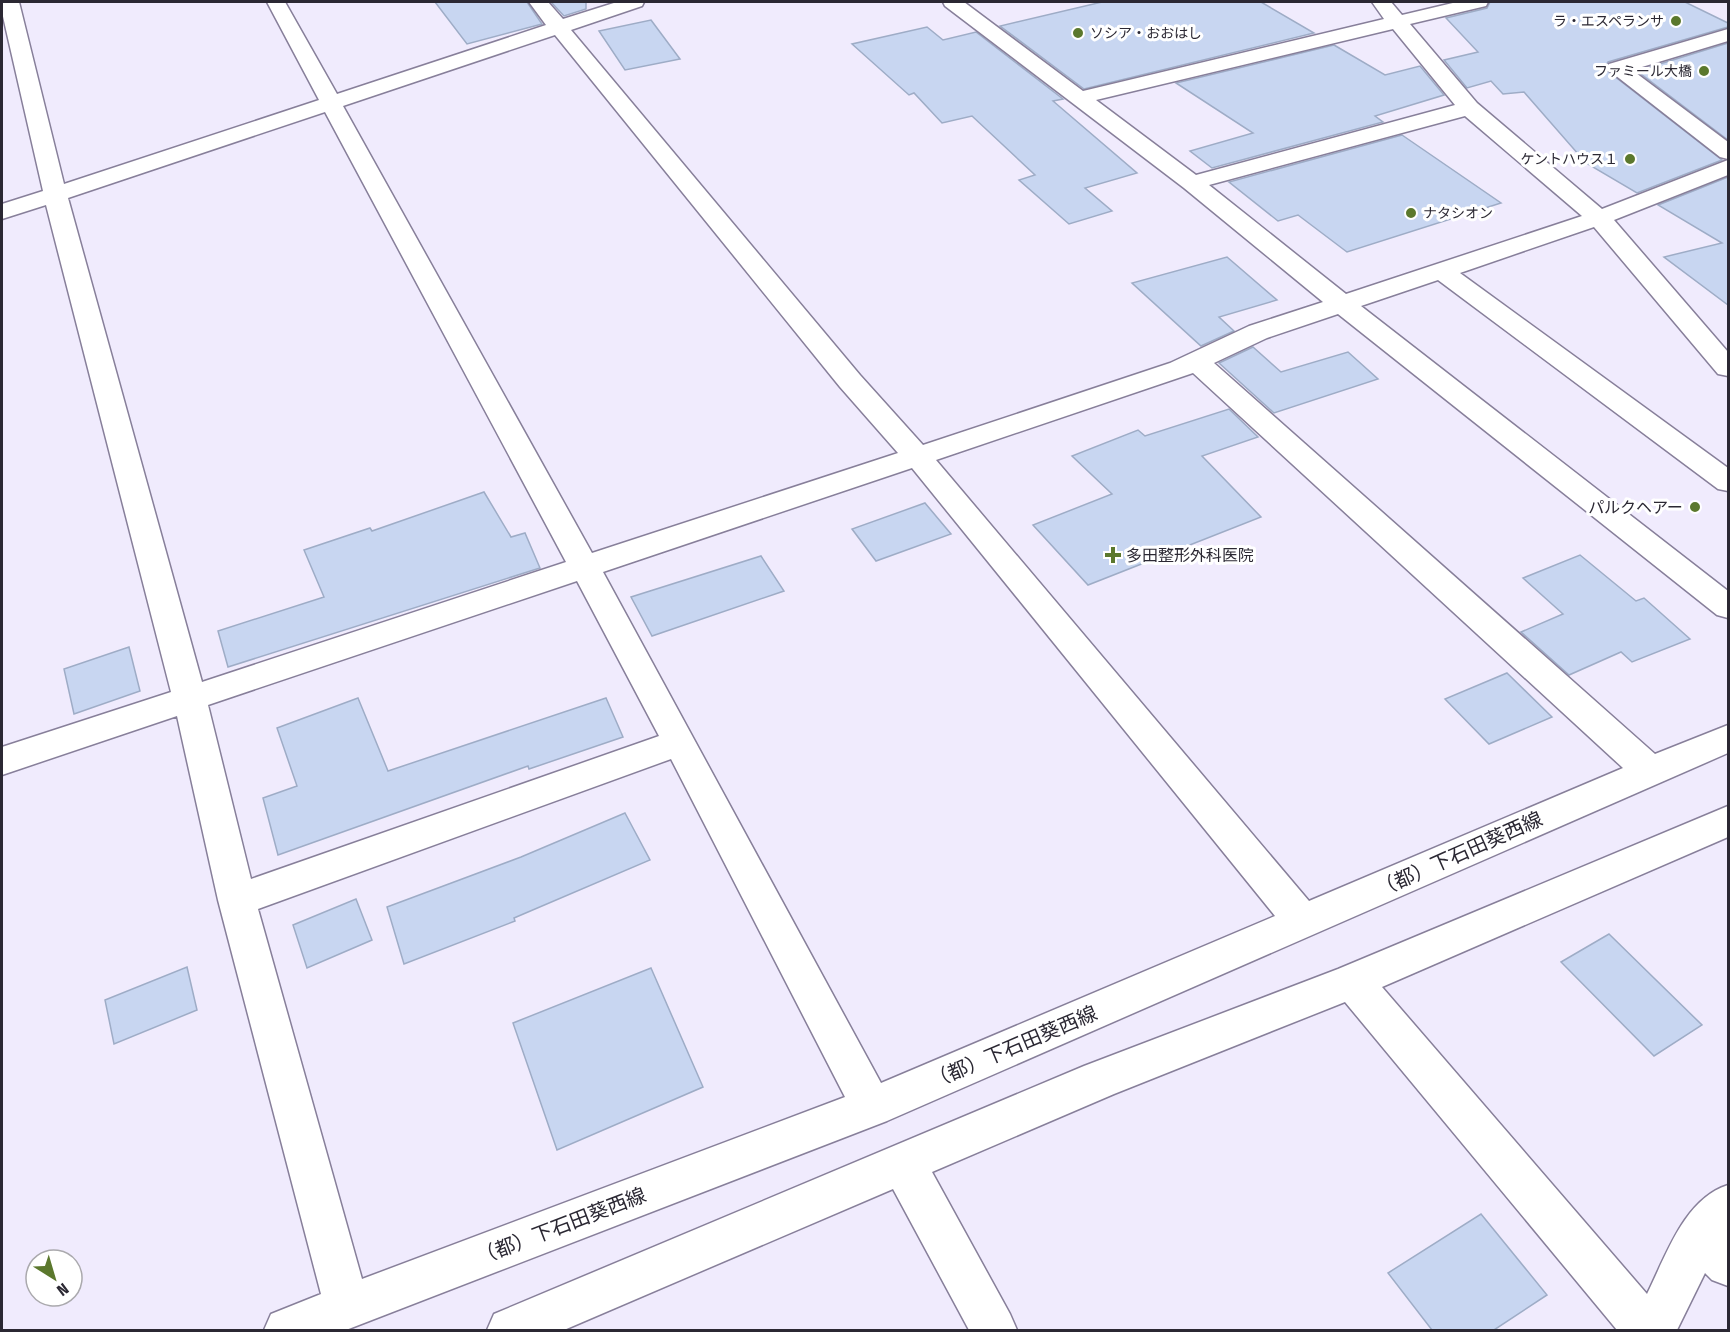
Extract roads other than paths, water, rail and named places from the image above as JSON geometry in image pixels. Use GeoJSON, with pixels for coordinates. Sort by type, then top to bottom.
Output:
{"type":"FeatureCollection","features":[{"type":"Feature","properties":{"kind":"street"},"geometry":{"type":"LineString","coordinates":[[9,2],[55,194],[190,700],[237,900],[347,1307]]}},
{"type":"Feature","properties":{"kind":"street"},"geometry":{"type":"LineString","coordinates":[[276,2],[680,742],[872,1107]]}},
{"type":"Feature","properties":{"kind":"street"},"geometry":{"type":"LineString","coordinates":[[538,2],[850,381],[918,457],[1303,922]]}},
{"type":"Feature","properties":{"kind":"street"},"geometry":{"type":"LineString","coordinates":[[2,212],[635,2]]}},
{"type":"Feature","properties":{"kind":"street"},"geometry":{"type":"LineString","coordinates":[[952,2],[1192,183],[1342,304],[1728,607]]}},
{"type":"Feature","properties":{"kind":"street"},"geometry":{"type":"LineString","coordinates":[[1381,2],[1469,108],[1519,153],[1599,218],[1728,368]]}},
{"type":"Feature","properties":{"kind":"street"},"geometry":{"type":"LineString","coordinates":[[1079,98],[1479,2]]}},
{"type":"Feature","properties":{"kind":"street"},"geometry":{"type":"LineString","coordinates":[[1728,35],[1616,68],[1728,152]]}},
{"type":"Feature","properties":{"kind":"street"},"geometry":{"type":"LineString","coordinates":[[1192,183],[1469,108]]}},
{"type":"Feature","properties":{"kind":"street"},"geometry":{"type":"LineString","coordinates":[[2,761],[918,457],[1196,361],[1240,340],[1342,304],[1599,218],[1728,167]]}},
{"type":"Feature","properties":{"kind":"street"},"geometry":{"type":"LineString","coordinates":[[1442,271],[1728,482]]}},
{"type":"Feature","properties":{"kind":"street"},"geometry":{"type":"LineString","coordinates":[[1196,361],[1650,771]]}},
{"type":"Feature","properties":{"kind":"street","name":"（都）下石田葵西線"},"geometry":{"type":"LineString","coordinates":[[287,1330],[872,1107],[1728,738]]}},
{"type":"Feature","properties":{"kind":"street"},"geometry":{"type":"LineString","coordinates":[[237,900],[680,742]]}},
{"type":"Feature","properties":{"kind":"street"},"geometry":{"type":"LineString","coordinates":[[510,1330],[1099,1080],[1352,981],[1728,822]]}},
{"type":"Feature","properties":{"kind":"street"},"geometry":{"type":"LineString","coordinates":[[1352,981],[1647,1330]]}},
{"type":"Feature","properties":{"kind":"street"},"geometry":{"type":"LineString","coordinates":[[903,1163],[994,1330]]}},
{"type":"Feature","properties":{"kind":"street"},"geometry":{"type":"LineString","coordinates":[[1653,1330],[1719,1236]]}},
{"type":"Feature","properties":{"kind":"place","name":"ラ・エスペランサ"},"geometry":{"type":"Point","coordinates":[1676,21]}},
{"type":"Feature","properties":{"kind":"place","name":"ソシア・おおはし"},"geometry":{"type":"Point","coordinates":[1078,33]}},
{"type":"Feature","properties":{"kind":"place","name":"ファミール大橋"},"geometry":{"type":"Point","coordinates":[1704,71]}},
{"type":"Feature","properties":{"kind":"place","name":"ケントハウス１"},"geometry":{"type":"Point","coordinates":[1630,159]}},
{"type":"Feature","properties":{"kind":"place","name":"ナタシオン"},"geometry":{"type":"Point","coordinates":[1411,213]}},
{"type":"Feature","properties":{"kind":"place","name":"パルクヘアー"},"geometry":{"type":"Point","coordinates":[1695,507]}},
{"type":"Feature","properties":{"kind":"place","name":"多田整形外科医院"},"geometry":{"type":"Point","coordinates":[1113,555]}}]}
